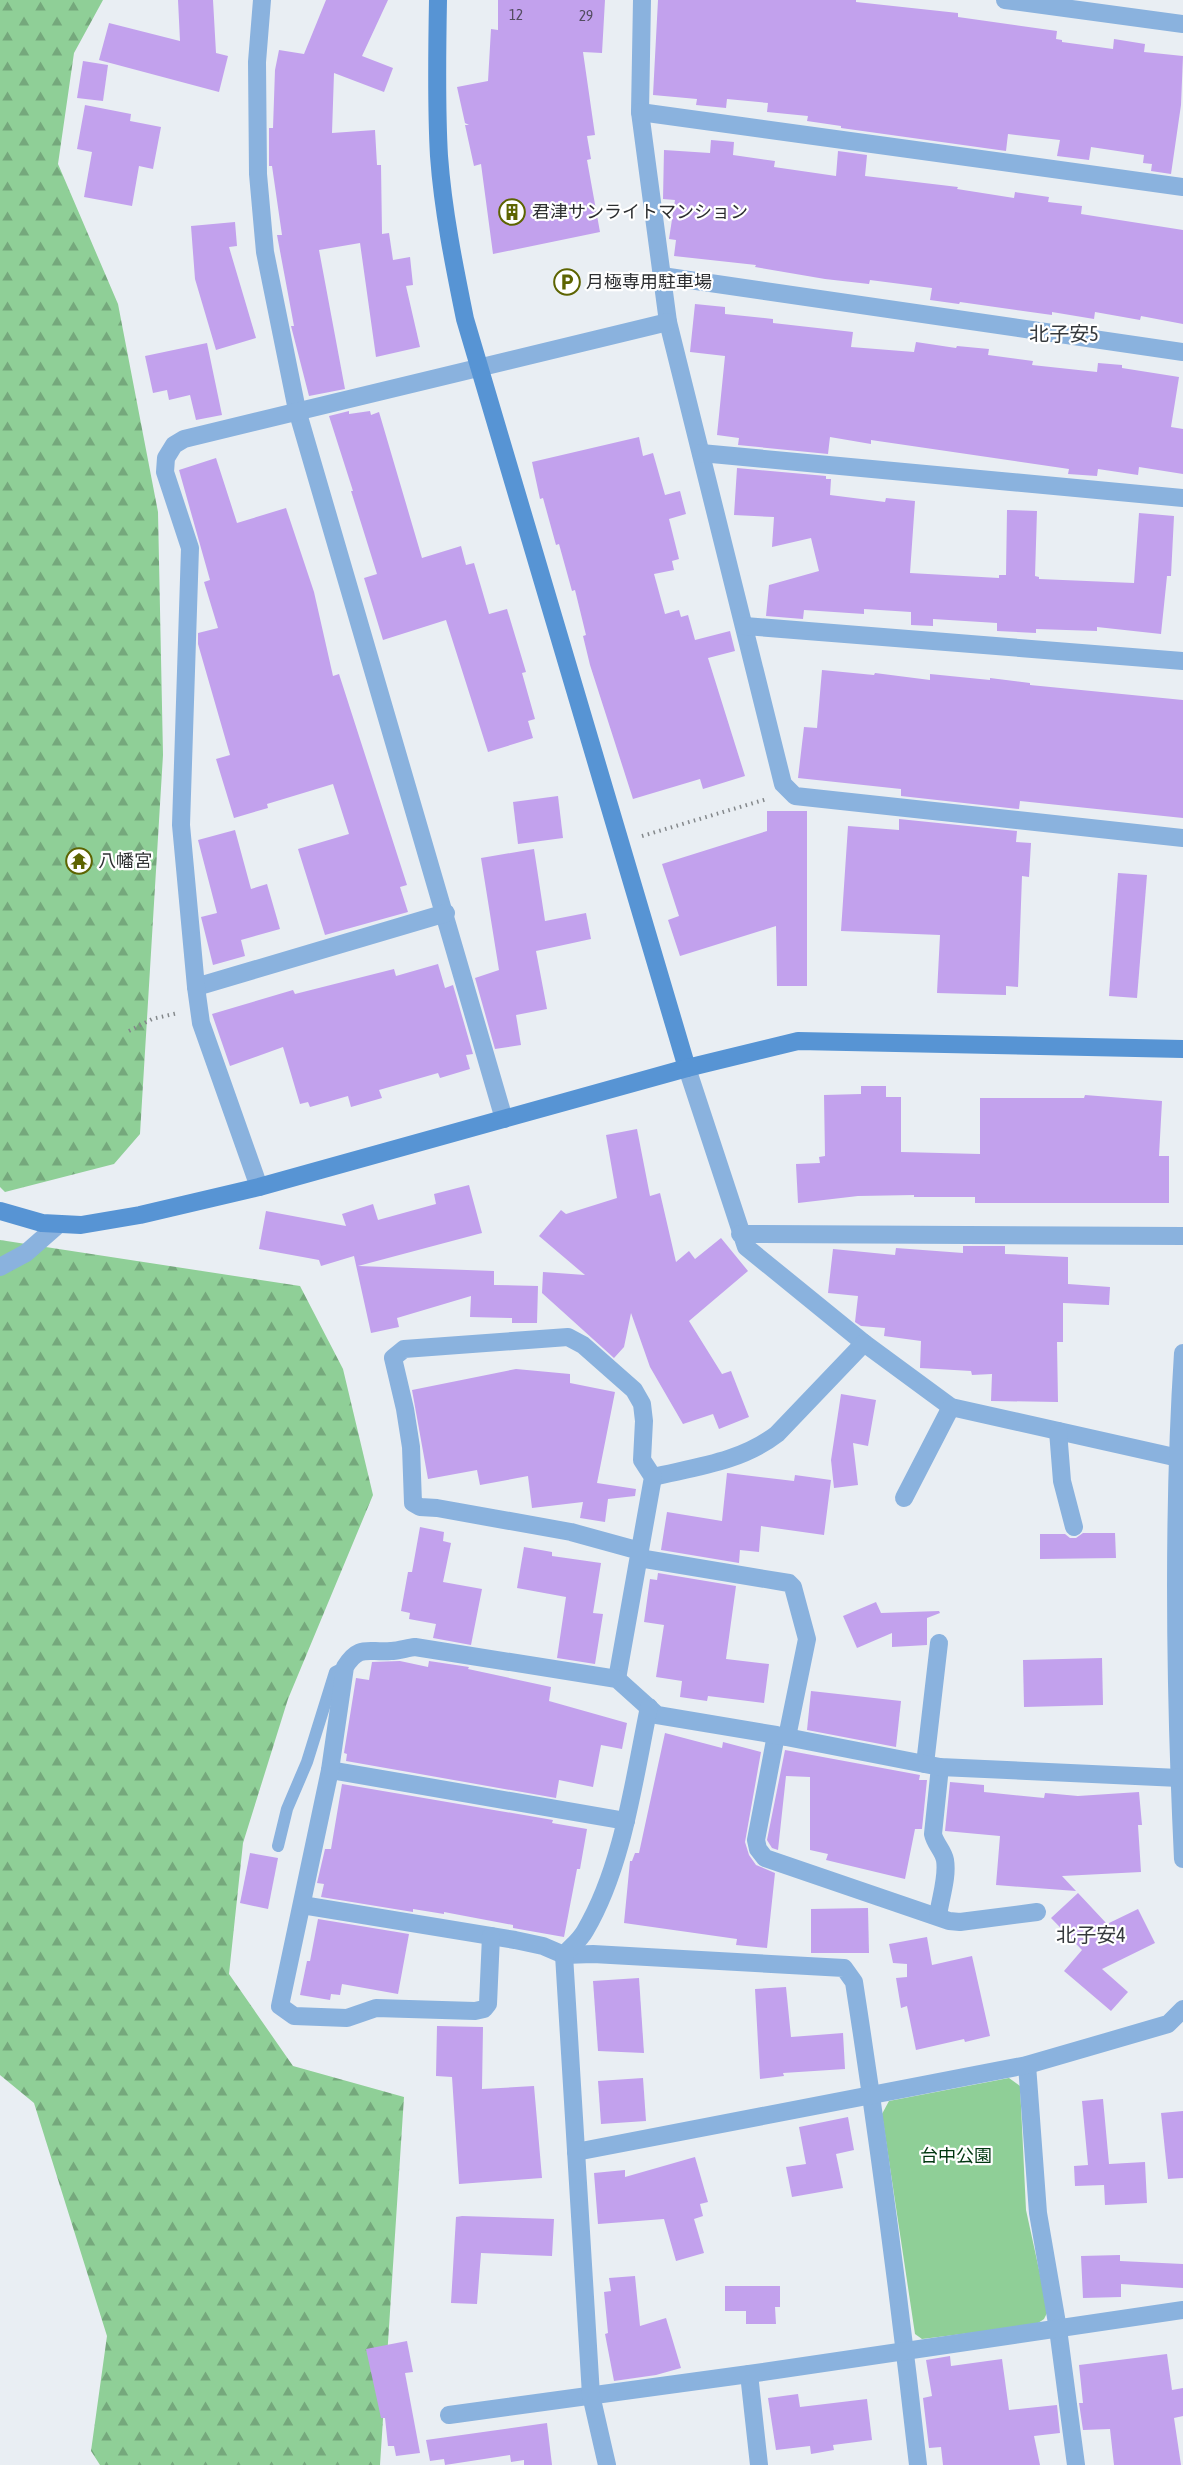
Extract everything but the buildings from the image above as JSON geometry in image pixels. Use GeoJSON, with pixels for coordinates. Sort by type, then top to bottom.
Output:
{"type":"FeatureCollection","features":[{"type":"Feature","properties":{"kind":"street"},"geometry":{"type":"LineString","coordinates":[[262,0],[257,62],[258,174],[265,252],[297,411],[446,914],[504,1119]]}},
{"type":"Feature","properties":{"kind":"street"},"geometry":{"type":"LineString","coordinates":[[438,0],[439,158],[449,244],[465,319],[687,1068],[746,1247],[864,1343],[951,1407],[1180,1459]]}},
{"type":"Feature","properties":{"kind":"street"},"geometry":{"type":"LineString","coordinates":[[642,0],[639,112],[668,322],[783,784],[795,796],[1183,838]]}},
{"type":"Feature","properties":{"kind":"street"},"geometry":{"type":"LineString","coordinates":[[1005,0],[1183,24]]}},
{"type":"Feature","properties":{"kind":"street"},"geometry":{"type":"LineString","coordinates":[[639,112],[1183,187]]}},
{"type":"Feature","properties":{"kind":"street"},"geometry":{"type":"LineString","coordinates":[[662,276],[1183,352]]}},
{"type":"Feature","properties":{"kind":"street"},"geometry":{"type":"LineString","coordinates":[[259,1187],[201,1023],[196,987],[181,825],[190,548],[165,472],[166,458],[174,445],[184,439],[668,322]]}},
{"type":"Feature","properties":{"kind":"street"},"geometry":{"type":"LineString","coordinates":[[701,453],[1183,498]]}},
{"type":"Feature","properties":{"kind":"street"},"geometry":{"type":"LineString","coordinates":[[745,627],[1183,661]]}},
{"type":"Feature","properties":{"kind":"street"},"geometry":{"type":"LineString","coordinates":[[196,987],[446,914]]}},
{"type":"Feature","properties":{"kind":"street"},"geometry":{"type":"LineString","coordinates":[[0,1211],[42,1223],[98,1223],[259,1187],[687,1068],[798,1041],[1183,1049]]}},
{"type":"Feature","properties":{"kind":"street"},"geometry":{"type":"LineString","coordinates":[[0,1267],[26,1254],[59,1224]]}},
{"type":"Feature","properties":{"kind":"street"},"geometry":{"type":"LineString","coordinates":[[740,1234],[1183,1236]]}},
{"type":"Feature","properties":{"kind":"street"},"geometry":{"type":"LineString","coordinates":[[617,1679],[639,1554],[653,1477],[642,1460],[645,1421],[642,1404],[634,1390],[583,1345],[568,1337],[404,1349],[393,1358],[411,1446],[413,1503],[420,1507],[571,1532],[639,1554],[789,1583],[793,1587],[807,1639],[756,1840],[758,1849],[765,1858],[960,1922],[1037,1912]]}},
{"type":"Feature","properties":{"kind":"street"},"geometry":{"type":"LineString","coordinates":[[653,1477],[737,1456],[761,1446],[777,1434],[864,1343]]}},
{"type":"Feature","properties":{"kind":"street"},"geometry":{"type":"LineString","coordinates":[[1183,1353],[1180,1459],[1179,1778],[1183,1859]]}},
{"type":"Feature","properties":{"kind":"street"},"geometry":{"type":"LineString","coordinates":[[904,1498],[951,1407]]}},
{"type":"Feature","properties":{"kind":"street"},"geometry":{"type":"LineString","coordinates":[[1058,1431],[1062,1481],[1074,1527]]}},
{"type":"Feature","properties":{"kind":"street"},"geometry":{"type":"LineString","coordinates":[[938,1916],[945,1861],[933,1834],[933,1765],[939,1643]]}},
{"type":"Feature","properties":{"kind":"street"},"geometry":{"type":"LineString","coordinates":[[491,1936],[488,2004],[484,2009],[475,2011],[376,2008],[347,2018],[294,2016],[280,2006],[330,1770],[345,1667],[351,1656],[361,1650],[392,1651],[415,1647],[617,1679],[657,1714],[933,1765],[1179,1778]]}},
{"type":"Feature","properties":{"kind":"street"},"geometry":{"type":"LineString","coordinates":[[607,2465],[591,2396],[564,1955],[585,1932],[611,1874],[626,1821],[649,1707]]}},
{"type":"Feature","properties":{"kind":"street"},"geometry":{"type":"LineString","coordinates":[[330,1770],[626,1821]]}},
{"type":"Feature","properties":{"kind":"street"},"geometry":{"type":"LineString","coordinates":[[302,1905],[491,1936],[543,1946],[564,1955],[593,1954],[844,1968],[854,1982],[871,2094],[906,2351],[918,2465]]}},
{"type":"Feature","properties":{"kind":"street"},"geometry":{"type":"LineString","coordinates":[[576,2152],[1027,2065],[1168,2024],[1183,2009]]}},
{"type":"Feature","properties":{"kind":"street"},"geometry":{"type":"LineString","coordinates":[[1027,2065],[1038,2213],[1058,2329],[1076,2465]]}},
{"type":"Feature","properties":{"kind":"street"},"geometry":{"type":"LineString","coordinates":[[449,2415],[750,2374],[1183,2310]]}},
{"type":"Feature","properties":{"kind":"street"},"geometry":{"type":"LineString","coordinates":[[750,2374],[759,2465]]}},
{"type":"Feature","properties":{"kind":"lane"},"geometry":{"type":"LineString","coordinates":[[278,1846],[288,1809],[307,1762],[335,1672],[345,1667]]}},
{"type":"Feature","properties":{"kind":"path"},"geometry":{"type":"LineString","coordinates":[[635,838],[790,791]]}},
{"type":"Feature","properties":{"kind":"path"},"geometry":{"type":"LineString","coordinates":[[129,1031],[152,1019],[199,1007]]}},
{"type":"Feature","properties":{"kind":"green space"},"geometry":{"type":"Polygon","coordinates":[[[0,0],[103,0],[74,53],[58,164],[118,304],[158,512],[163,755],[140,1134],[114,1164],[5,1192],[0,1187],[0,0]]]}},
{"type":"Feature","properties":{"kind":"green space"},"geometry":{"type":"Polygon","coordinates":[[[0,1240],[300,1286],[343,1369],[373,1495],[288,1699],[243,1843],[229,1974],[293,2066],[404,2097],[380,2465],[100,2465],[91,2451],[107,2336],[34,2103],[0,2075],[0,1240]]]}},
{"type":"Feature","properties":{"kind":"green space","name":"台中公園"},"geometry":{"type":"Polygon","coordinates":[[[1009,2078],[1020,2086],[1026,2210],[1048,2311],[1044,2319],[1035,2325],[922,2339],[915,2334],[882,2114],[889,2101],[1009,2078]]]}},
{"type":"Feature","properties":{"kind":"place","name":"君津サンライトマンション"},"geometry":{"type":"Point","coordinates":[512,212]}},
{"type":"Feature","properties":{"kind":"place","name":"月極専用駐車場"},"geometry":{"type":"Point","coordinates":[567,282]}},
{"type":"Feature","properties":{"kind":"place","name":"八幡宮"},"geometry":{"type":"Point","coordinates":[79,861]}},
{"type":"Feature","properties":{"kind":"district","name":"北子安5"},"geometry":{"type":"Point","coordinates":[1064,334]}},
{"type":"Feature","properties":{"kind":"district","name":"北子安4"},"geometry":{"type":"Point","coordinates":[1091,1935]}}]}
